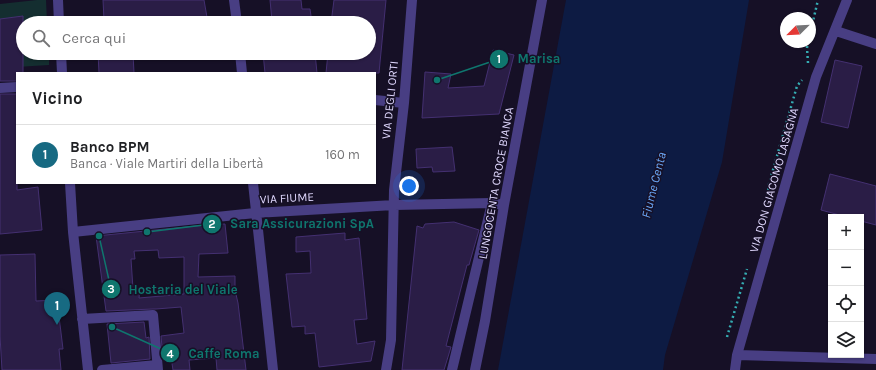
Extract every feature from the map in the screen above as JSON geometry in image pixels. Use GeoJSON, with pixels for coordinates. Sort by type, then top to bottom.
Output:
{"type":"FeatureCollection","features":[{"type":"Feature","properties":{"kind":"street"},"geometry":{"type":"LineString","coordinates":[[58,0],[59,16]]}},
{"type":"Feature","properties":{"kind":"street"},"geometry":{"type":"LineString","coordinates":[[234,0],[236,16]]}},
{"type":"Feature","properties":{"kind":"street","name":"VIA DEGLI ORTI"},"geometry":{"type":"LineString","coordinates":[[386,370],[391,340],[394,205],[412,0]]}},
{"type":"Feature","properties":{"kind":"street","name":"LUNGOCENTA CROCE BIANCA"},"geometry":{"type":"LineString","coordinates":[[475,370],[542,0]]}},
{"type":"Feature","properties":{"kind":"street","name":"VIA DON GIACOMO LASAGNA"},"geometry":{"type":"LineString","coordinates":[[734,370],[816,77],[836,31],[847,0]]}},
{"type":"Feature","properties":{"kind":"street"},"geometry":{"type":"LineString","coordinates":[[836,31],[876,44]]}},
{"type":"Feature","properties":{"kind":"street"},"geometry":{"type":"LineString","coordinates":[[61,60],[62,72]]}},
{"type":"Feature","properties":{"kind":"street"},"geometry":{"type":"LineString","coordinates":[[241,60],[242,72]]}},
{"type":"Feature","properties":{"kind":"street"},"geometry":{"type":"LineString","coordinates":[[0,88],[16,87]]}},
{"type":"Feature","properties":{"kind":"street"},"geometry":{"type":"LineString","coordinates":[[376,100],[404,103]]}},
{"type":"Feature","properties":{"kind":"street"},"geometry":{"type":"LineString","coordinates":[[70,184],[73,232],[88,370]]}},
{"type":"Feature","properties":{"kind":"street"},"geometry":{"type":"LineString","coordinates":[[253,184],[273,370]]}},
{"type":"Feature","properties":{"kind":"street","name":"LUNGOCENTA CROCE BIANCA"},"geometry":{"type":"LineString","coordinates":[[452,370],[492,203]]}},
{"type":"Feature","properties":{"kind":"street","name":"VIA FIUME"},"geometry":{"type":"LineString","coordinates":[[73,232],[255,213],[394,205],[492,203],[504,205]]}},
{"type":"Feature","properties":{"kind":"street"},"geometry":{"type":"LineString","coordinates":[[82,319],[153,314],[157,367],[102,370]]}},
{"type":"Feature","properties":{"kind":"street"},"geometry":{"type":"LineString","coordinates":[[737,355],[876,359]]}},
{"type":"Feature","properties":{"kind":"path"},"geometry":{"type":"LineString","coordinates":[[815,12],[818,0]]}},
{"type":"Feature","properties":{"kind":"path"},"geometry":{"type":"LineString","coordinates":[[807,48],[808,63]]}},
{"type":"Feature","properties":{"kind":"green space"},"geometry":{"type":"Polygon","coordinates":[[[46,0],[47,16],[16,16],[16,60],[49,60],[49,65],[0,68],[0,4],[46,0]]]}},
{"type":"Feature","properties":{"kind":"water","name":"Fiume Centa"},"geometry":{"type":"Polygon","coordinates":[[[566,0],[749,0],[722,162],[665,355],[663,370],[498,370],[566,0]]]}},
{"type":"Feature","properties":{"kind":"building"},"geometry":{"type":"Polygon","coordinates":[[[103,0],[204,0],[207,16],[104,16],[103,0]]]}},
{"type":"Feature","properties":{"kind":"building"},"geometry":{"type":"Polygon","coordinates":[[[270,0],[301,0],[302,9],[310,9],[311,16],[272,16],[270,0]]]}},
{"type":"Feature","properties":{"kind":"building"},"geometry":{"type":"Polygon","coordinates":[[[334,0],[386,0],[379,73],[326,72],[327,60],[376,60],[376,16],[332,16],[334,0]]]}},
{"type":"Feature","properties":{"kind":"building"},"geometry":{"type":"Polygon","coordinates":[[[16,17],[16,60],[23,60],[23,72],[16,72],[16,81],[0,81],[0,19],[16,17]]]}},
{"type":"Feature","properties":{"kind":"building"},"geometry":{"type":"Polygon","coordinates":[[[493,50],[514,55],[499,114],[422,118],[425,72],[451,74],[448,88],[484,86],[493,50]]]}},
{"type":"Feature","properties":{"kind":"building"},"geometry":{"type":"Polygon","coordinates":[[[98,60],[133,60],[134,72],[99,72],[98,60]]]}},
{"type":"Feature","properties":{"kind":"building"},"geometry":{"type":"Polygon","coordinates":[[[264,60],[316,60],[317,72],[265,72],[264,60]]]}},
{"type":"Feature","properties":{"kind":"building"},"geometry":{"type":"Polygon","coordinates":[[[835,60],[862,66],[848,128],[821,122],[835,60]]]}},
{"type":"Feature","properties":{"kind":"building"},"geometry":{"type":"Polygon","coordinates":[[[0,94],[16,94],[17,190],[38,187],[42,230],[0,234],[0,94]]]}},
{"type":"Feature","properties":{"kind":"building"},"geometry":{"type":"Polygon","coordinates":[[[452,147],[455,171],[433,172],[432,167],[417,168],[416,149],[452,147]]]}},
{"type":"Feature","properties":{"kind":"building"},"geometry":{"type":"Polygon","coordinates":[[[830,174],[876,186],[876,225],[864,222],[864,214],[836,214],[821,210],[830,174]]]}},
{"type":"Feature","properties":{"kind":"building"},"geometry":{"type":"Polygon","coordinates":[[[454,222],[479,230],[469,265],[467,265],[446,346],[451,347],[444,370],[402,370],[417,226],[423,228],[425,224],[454,222]]]}},
{"type":"Feature","properties":{"kind":"building"},"geometry":{"type":"Polygon","coordinates":[[[225,224],[228,253],[199,254],[198,277],[235,276],[235,290],[238,303],[246,370],[217,370],[216,358],[189,360],[190,370],[173,370],[171,357],[163,358],[161,336],[184,333],[181,307],[106,311],[96,236],[225,224]],[[158,250],[134,251],[135,259],[131,259],[133,289],[140,289],[139,298],[184,294],[184,257],[159,258],[158,250]]]}},
{"type":"Feature","properties":{"kind":"building"},"geometry":{"type":"Polygon","coordinates":[[[345,233],[345,240],[359,238],[367,319],[354,320],[357,344],[375,341],[371,361],[319,367],[315,333],[305,334],[305,326],[292,327],[286,274],[311,273],[310,251],[296,252],[296,237],[345,233]]]}},
{"type":"Feature","properties":{"kind":"building"},"geometry":{"type":"Polygon","coordinates":[[[35,254],[36,301],[57,300],[63,349],[59,349],[61,370],[2,370],[0,336],[0,255],[35,254]]]}},
{"type":"Feature","properties":{"kind":"building"},"geometry":{"type":"Polygon","coordinates":[[[144,322],[146,338],[149,337],[150,359],[111,363],[107,324],[144,322]]]}},
{"type":"Feature","properties":{"kind":"place","name":"Marisa"},"geometry":{"type":"Point","coordinates":[437,80]}},
{"type":"Feature","properties":{"kind":"place","name":"Sara Assicurazioni SpA"},"geometry":{"type":"Point","coordinates":[147,232]}},
{"type":"Feature","properties":{"kind":"place","name":"Hostaria del Viale"},"geometry":{"type":"Point","coordinates":[99,236]}},
{"type":"Feature","properties":{"kind":"place","name":"Banco BPM"},"geometry":{"type":"Point","coordinates":[57,325]}},
{"type":"Feature","properties":{"kind":"place","name":"Caffe Roma"},"geometry":{"type":"Point","coordinates":[112,327]}}]}
